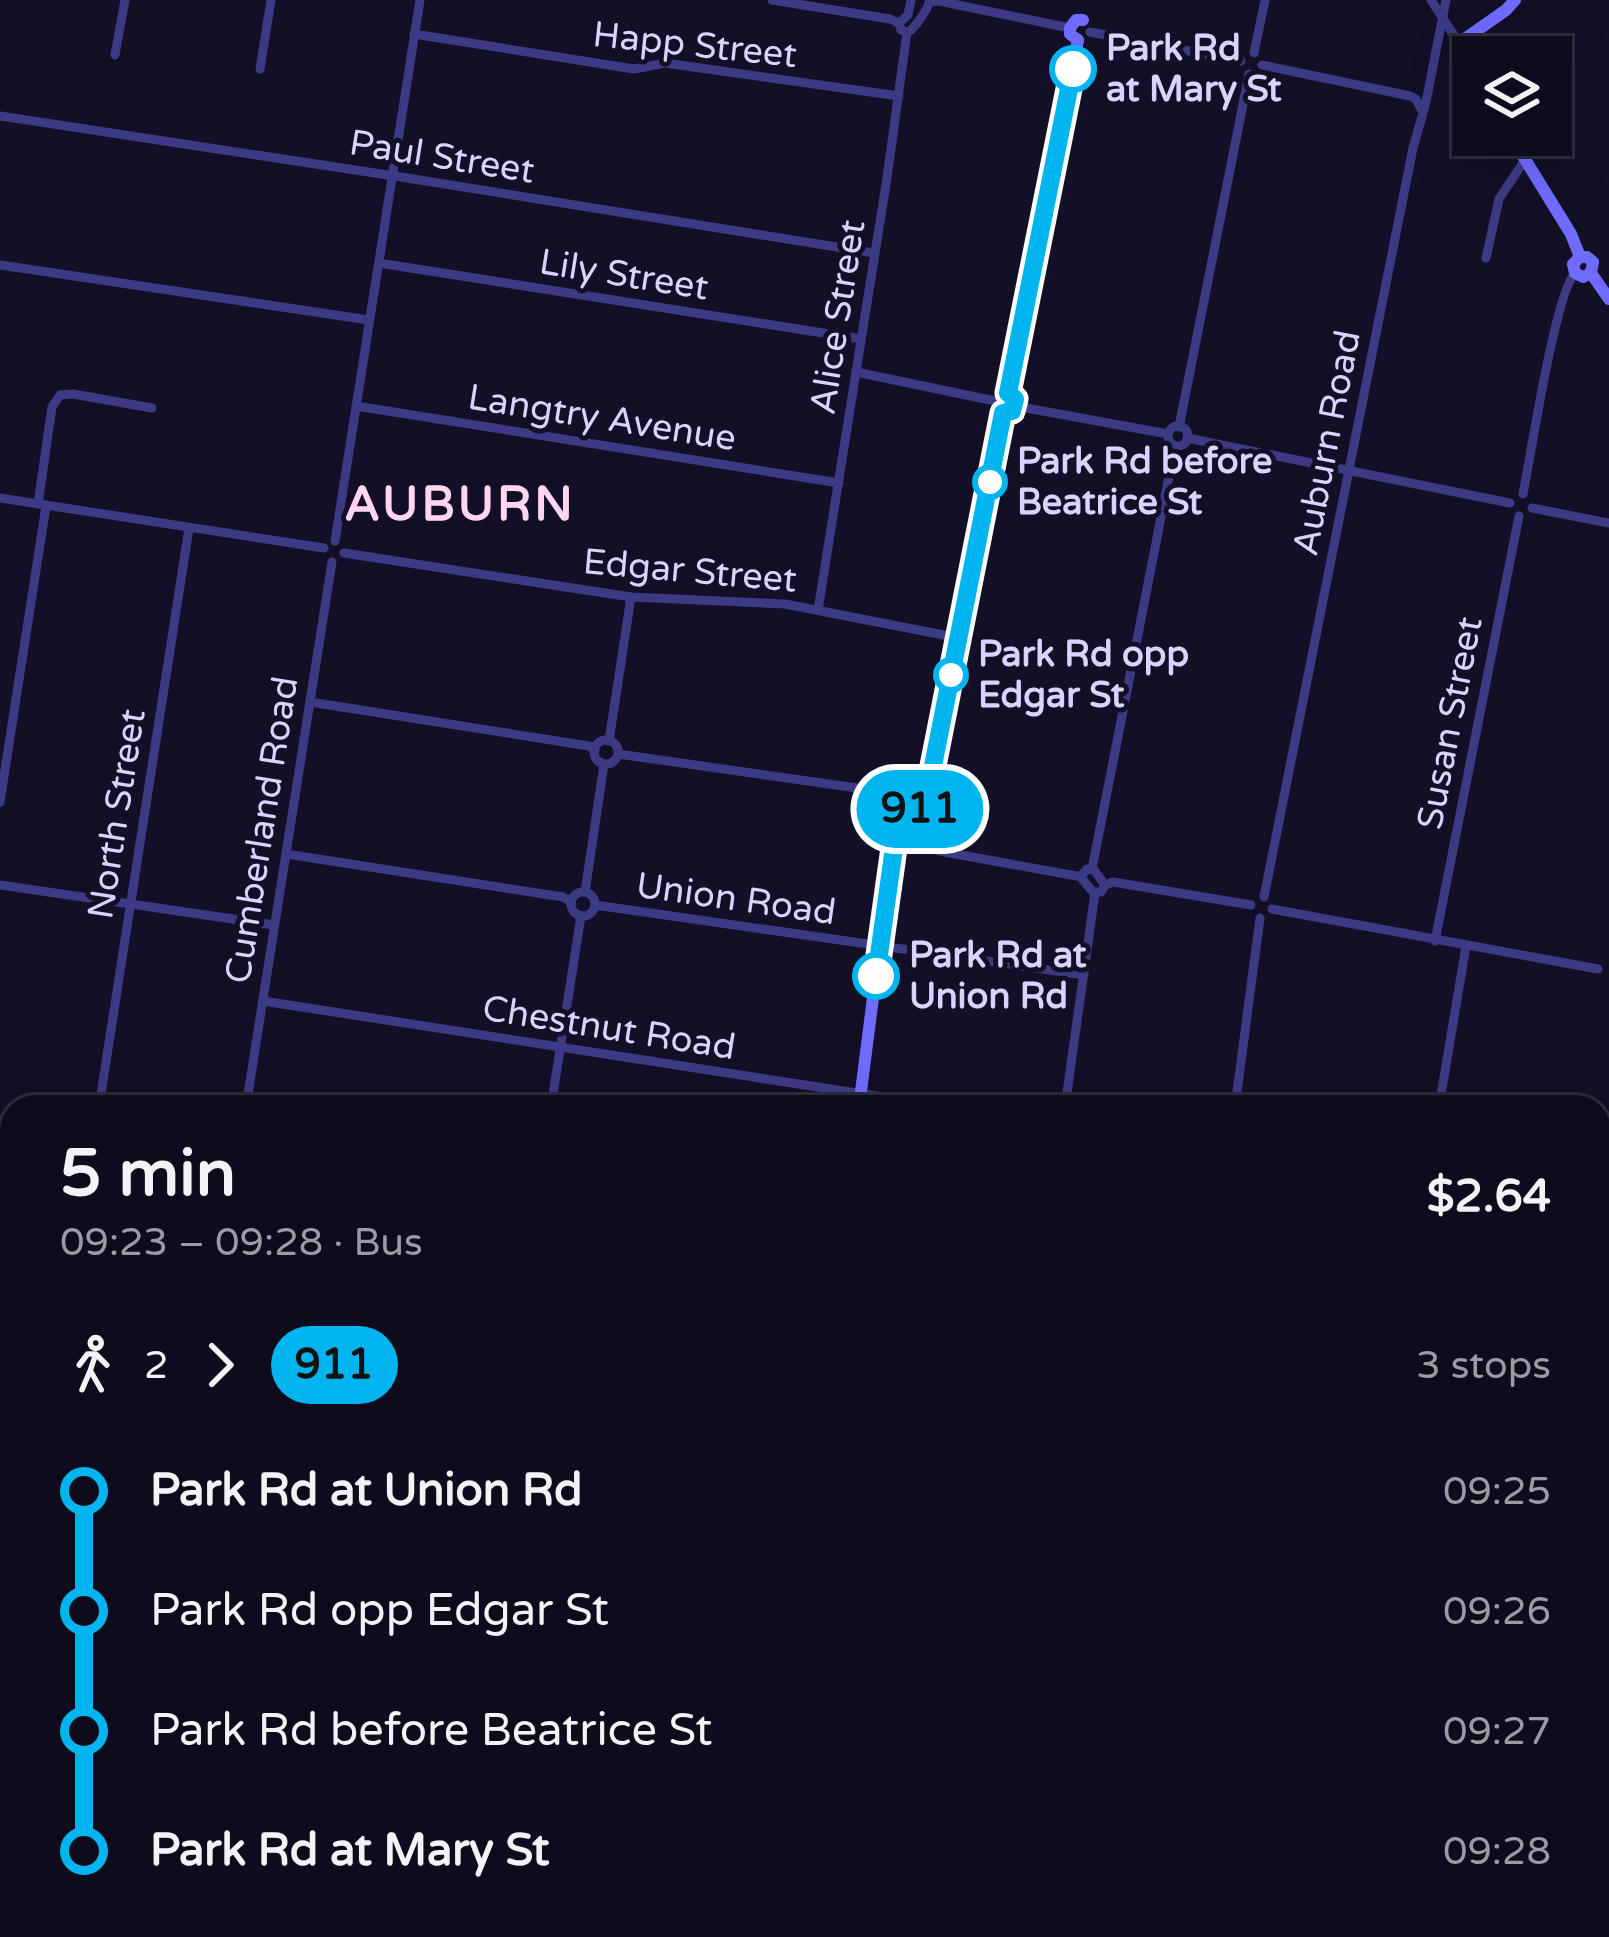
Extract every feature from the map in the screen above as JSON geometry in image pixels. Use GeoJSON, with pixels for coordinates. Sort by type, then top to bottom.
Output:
{"type":"FeatureCollection","features":[{"type":"Feature","properties":{"kind":"street"},"geometry":{"type":"LineString","coordinates":[[115,55],[125,0]]}},
{"type":"Feature","properties":{"kind":"street"},"geometry":{"type":"LineString","coordinates":[[260,69],[271,0]]}},
{"type":"Feature","properties":{"kind":"street"},"geometry":{"type":"LineString","coordinates":[[335,541],[420,0]]}},
{"type":"Feature","properties":{"kind":"street"},"geometry":{"type":"LineString","coordinates":[[772,0],[890,19],[912,31],[928,10],[928,1],[939,1],[1081,25],[1241,61]]}},
{"type":"Feature","properties":{"kind":"street"},"geometry":{"type":"LineString","coordinates":[[903,28],[911,0]]}},
{"type":"Feature","properties":{"kind":"street"},"geometry":{"type":"LineString","coordinates":[[1254,53],[1265,0]]}},
{"type":"Feature","properties":{"kind":"street"},"geometry":{"type":"LineString","coordinates":[[1431,0],[1453,36]]}},
{"type":"Feature","properties":{"kind":"street","name":"Auburn Road"},"geometry":{"type":"LineString","coordinates":[[1264,897],[1446,0]]}},
{"type":"Feature","properties":{"kind":"street"},"geometry":{"type":"LineString","coordinates":[[1470,36],[1515,0]]}},
{"type":"Feature","properties":{"kind":"street"},"geometry":{"type":"LineString","coordinates":[[918,812],[928,789],[1081,25]]}},
{"type":"Feature","properties":{"kind":"street","name":"Alice Street"},"geometry":{"type":"LineString","coordinates":[[818,610],[899,95],[903,28]]}},
{"type":"Feature","properties":{"kind":"street","name":"Happ Street"},"geometry":{"type":"LineString","coordinates":[[414,34],[634,70],[665,63],[899,95]]}},
{"type":"Feature","properties":{"kind":"street"},"geometry":{"type":"LineString","coordinates":[[1254,53],[1262,65],[1258,73],[1249,74],[1241,61],[1254,53]]}},
{"type":"Feature","properties":{"kind":"street"},"geometry":{"type":"LineString","coordinates":[[1262,65],[1410,95],[1418,102],[1421,115]]}},
{"type":"Feature","properties":{"kind":"street"},"geometry":{"type":"LineString","coordinates":[[1179,427],[1249,74]]}},
{"type":"Feature","properties":{"kind":"street","name":"Paul Street"},"geometry":{"type":"LineString","coordinates":[[0,116],[874,253]]}},
{"type":"Feature","properties":{"kind":"street"},"geometry":{"type":"LineString","coordinates":[[1523,156],[1580,257]]}},
{"type":"Feature","properties":{"kind":"street"},"geometry":{"type":"LineString","coordinates":[[1486,258],[1498,199],[1525,160]]}},
{"type":"Feature","properties":{"kind":"street"},"geometry":{"type":"LineString","coordinates":[[1575,273],[1573,264],[1580,257]]}},
{"type":"Feature","properties":{"kind":"street"},"geometry":{"type":"LineString","coordinates":[[1580,257],[1591,259],[1592,273],[1609,299]]}},
{"type":"Feature","properties":{"kind":"street","name":"Lily Street"},"geometry":{"type":"LineString","coordinates":[[379,263],[861,339]]}},
{"type":"Feature","properties":{"kind":"street"},"geometry":{"type":"LineString","coordinates":[[0,265],[369,320]]}},
{"type":"Feature","properties":{"kind":"street"},"geometry":{"type":"LineString","coordinates":[[1575,273],[1583,277],[1592,273]]}},
{"type":"Feature","properties":{"kind":"street"},"geometry":{"type":"LineString","coordinates":[[1523,494],[1560,309],[1569,278],[1575,273]]}},
{"type":"Feature","properties":{"kind":"street"},"geometry":{"type":"LineString","coordinates":[[856,372],[1168,434]]}},
{"type":"Feature","properties":{"kind":"street"},"geometry":{"type":"LineString","coordinates":[[0,802],[52,407],[60,395],[74,394],[152,408]]}},
{"type":"Feature","properties":{"kind":"street","name":"Langtry Avenue"},"geometry":{"type":"LineString","coordinates":[[356,406],[839,483]]}},
{"type":"Feature","properties":{"kind":"street"},"geometry":{"type":"LineString","coordinates":[[1179,427],[1187,438],[1175,446],[1168,434],[1179,427]]}},
{"type":"Feature","properties":{"kind":"street"},"geometry":{"type":"LineString","coordinates":[[1187,438],[1510,503]]}},
{"type":"Feature","properties":{"kind":"street"},"geometry":{"type":"LineString","coordinates":[[1091,869],[1175,446]]}},
{"type":"Feature","properties":{"kind":"street"},"geometry":{"type":"LineString","coordinates":[[1516,494],[1523,494],[1530,497],[1532,508],[1519,516],[1510,510],[1510,503],[1516,494]]}},
{"type":"Feature","properties":{"kind":"street"},"geometry":{"type":"LineString","coordinates":[[0,498],[324,548]]}},
{"type":"Feature","properties":{"kind":"street"},"geometry":{"type":"LineString","coordinates":[[1532,508],[1609,523]]}},
{"type":"Feature","properties":{"kind":"street","name":"Susan Street"},"geometry":{"type":"LineString","coordinates":[[1435,940],[1519,516]]}},
{"type":"Feature","properties":{"kind":"street","name":"North Street"},"geometry":{"type":"LineString","coordinates":[[101,1095],[189,528]]}},
{"type":"Feature","properties":{"kind":"street"},"geometry":{"type":"LineString","coordinates":[[335,541],[344,553],[332,562],[324,548],[335,541]]}},
{"type":"Feature","properties":{"kind":"street","name":"Edgar Street"},"geometry":{"type":"LineString","coordinates":[[344,553],[631,597],[785,604],[958,638]]}},
{"type":"Feature","properties":{"kind":"street","name":"Cumberland Road"},"geometry":{"type":"LineString","coordinates":[[248,1095],[332,562]]}},
{"type":"Feature","properties":{"kind":"street"},"geometry":{"type":"LineString","coordinates":[[609,741],[631,597]]}},
{"type":"Feature","properties":{"kind":"street"},"geometry":{"type":"LineString","coordinates":[[310,702],[589,746],[604,764]]}},
{"type":"Feature","properties":{"kind":"street"},"geometry":{"type":"LineString","coordinates":[[595,750],[602,742],[615,744],[615,760],[604,764]]}},
{"type":"Feature","properties":{"kind":"street"},"geometry":{"type":"LineString","coordinates":[[618,754],[878,791],[895,797],[902,810]]}},
{"type":"Feature","properties":{"kind":"street"},"geometry":{"type":"LineString","coordinates":[[585,892],[604,764]]}},
{"type":"Feature","properties":{"kind":"street"},"geometry":{"type":"LineString","coordinates":[[902,810],[918,812],[924,824],[910,839],[901,837],[893,823],[902,810]]}},
{"type":"Feature","properties":{"kind":"street"},"geometry":{"type":"LineString","coordinates":[[917,836],[922,844],[939,851],[1082,877],[1095,893],[1067,1095]]}},
{"type":"Feature","properties":{"kind":"street"},"geometry":{"type":"LineString","coordinates":[[861,1095],[890,866],[901,837]]}},
{"type":"Feature","properties":{"kind":"street"},"geometry":{"type":"LineString","coordinates":[[286,854],[563,897],[571,902]]}},
{"type":"Feature","properties":{"kind":"street"},"geometry":{"type":"LineString","coordinates":[[1082,877],[1091,869]]}},
{"type":"Feature","properties":{"kind":"street"},"geometry":{"type":"LineString","coordinates":[[1091,869],[1105,885]]}},
{"type":"Feature","properties":{"kind":"street"},"geometry":{"type":"LineString","coordinates":[[1095,893],[1113,882],[1251,905]]}},
{"type":"Feature","properties":{"kind":"street"},"geometry":{"type":"LineString","coordinates":[[0,885],[274,925]]}},
{"type":"Feature","properties":{"kind":"street"},"geometry":{"type":"LineString","coordinates":[[585,892],[595,905],[581,916],[571,902],[577,893],[585,892]]}},
{"type":"Feature","properties":{"kind":"street"},"geometry":{"type":"LineString","coordinates":[[1264,897],[1272,909],[1260,918],[1251,905],[1264,897]]}},
{"type":"Feature","properties":{"kind":"street","name":"Union Road"},"geometry":{"type":"LineString","coordinates":[[595,905],[1084,975]]}},
{"type":"Feature","properties":{"kind":"street"},"geometry":{"type":"LineString","coordinates":[[1272,909],[1602,974],[1601,961],[1607,959]]}},
{"type":"Feature","properties":{"kind":"street"},"geometry":{"type":"LineString","coordinates":[[553,1095],[581,916]]}},
{"type":"Feature","properties":{"kind":"street"},"geometry":{"type":"LineString","coordinates":[[1237,1095],[1260,918]]}},
{"type":"Feature","properties":{"kind":"street"},"geometry":{"type":"LineString","coordinates":[[1441,1095],[1466,946]]}},
{"type":"Feature","properties":{"kind":"street","name":"Chestnut Road"},"geometry":{"type":"LineString","coordinates":[[262,1001],[825,1095]]}},
{"type":"Feature","properties":{"kind":"bus line","name":"911"},"geometry":{"type":"LineString","coordinates":[[876,976],[894,848],[901,837],[914,838],[924,828],[918,812],[932,771],[1003,413],[1015,406],[1008,393],[1073,69]]}},
{"type":"Feature","properties":{"kind":"place","name":"Park Rd at Mary St"},"geometry":{"type":"Point","coordinates":[1073,69]}},
{"type":"Feature","properties":{"kind":"place","name":"Park Rd before Beatrice St"},"geometry":{"type":"Point","coordinates":[990,482]}},
{"type":"Feature","properties":{"kind":"place","name":"Park Rd opp Edgar St"},"geometry":{"type":"Point","coordinates":[951,675]}},
{"type":"Feature","properties":{"kind":"place","name":"Park Rd at Union Rd"},"geometry":{"type":"Point","coordinates":[876,976]}},
{"type":"Feature","properties":{"kind":"district","name":"AUBURN"},"geometry":{"type":"Point","coordinates":[460,505]}}]}
